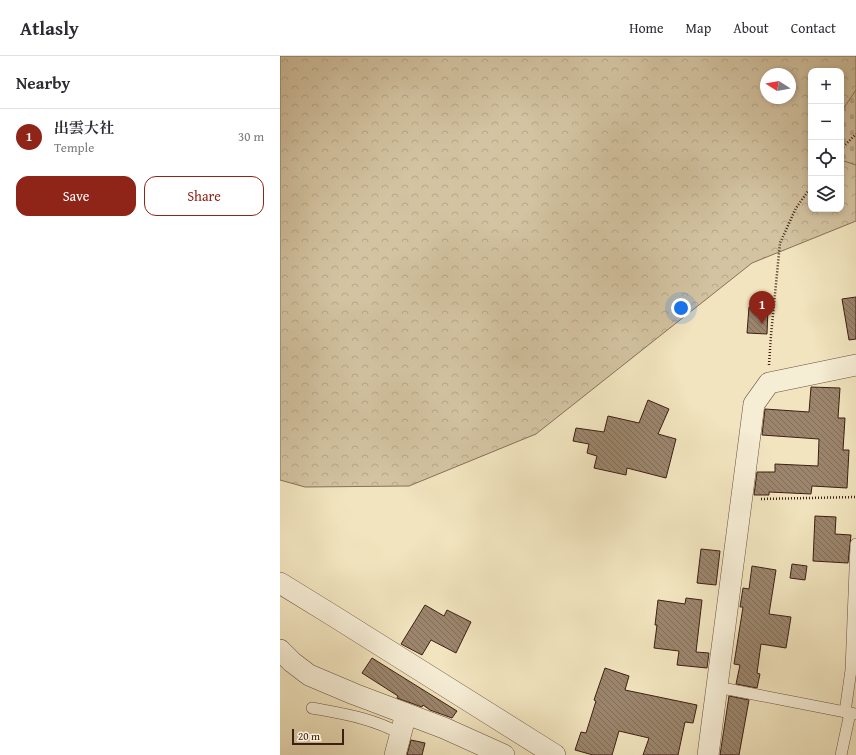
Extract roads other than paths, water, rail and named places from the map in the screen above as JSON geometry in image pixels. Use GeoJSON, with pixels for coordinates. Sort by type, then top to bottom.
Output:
{"type":"FeatureCollection","features":[{"type":"Feature","properties":{"kind":"street"},"geometry":{"type":"LineString","coordinates":[[708,755],[754,404],[769,383],[856,365]]}},
{"type":"Feature","properties":{"kind":"street"},"geometry":{"type":"LineString","coordinates":[[280,583],[555,755]]}},
{"type":"Feature","properties":{"kind":"street"},"geometry":{"type":"LineString","coordinates":[[280,650],[292,662],[310,675],[354,694],[403,724],[444,728],[504,755]]}},
{"type":"Feature","properties":{"kind":"street"},"geometry":{"type":"LineString","coordinates":[[395,755],[403,724]]}},
{"type":"Feature","properties":{"kind":"lane"},"geometry":{"type":"LineString","coordinates":[[841,755],[850,713],[856,544]]}},
{"type":"Feature","properties":{"kind":"lane"},"geometry":{"type":"LineString","coordinates":[[717,687],[850,713]]}},
{"type":"Feature","properties":{"kind":"lane"},"geometry":{"type":"LineString","coordinates":[[312,708],[361,717],[386,726],[403,724]]}},
{"type":"Feature","properties":{"kind":"place","name":"出雲大社"},"geometry":{"type":"Point","coordinates":[762,324]}}]}
